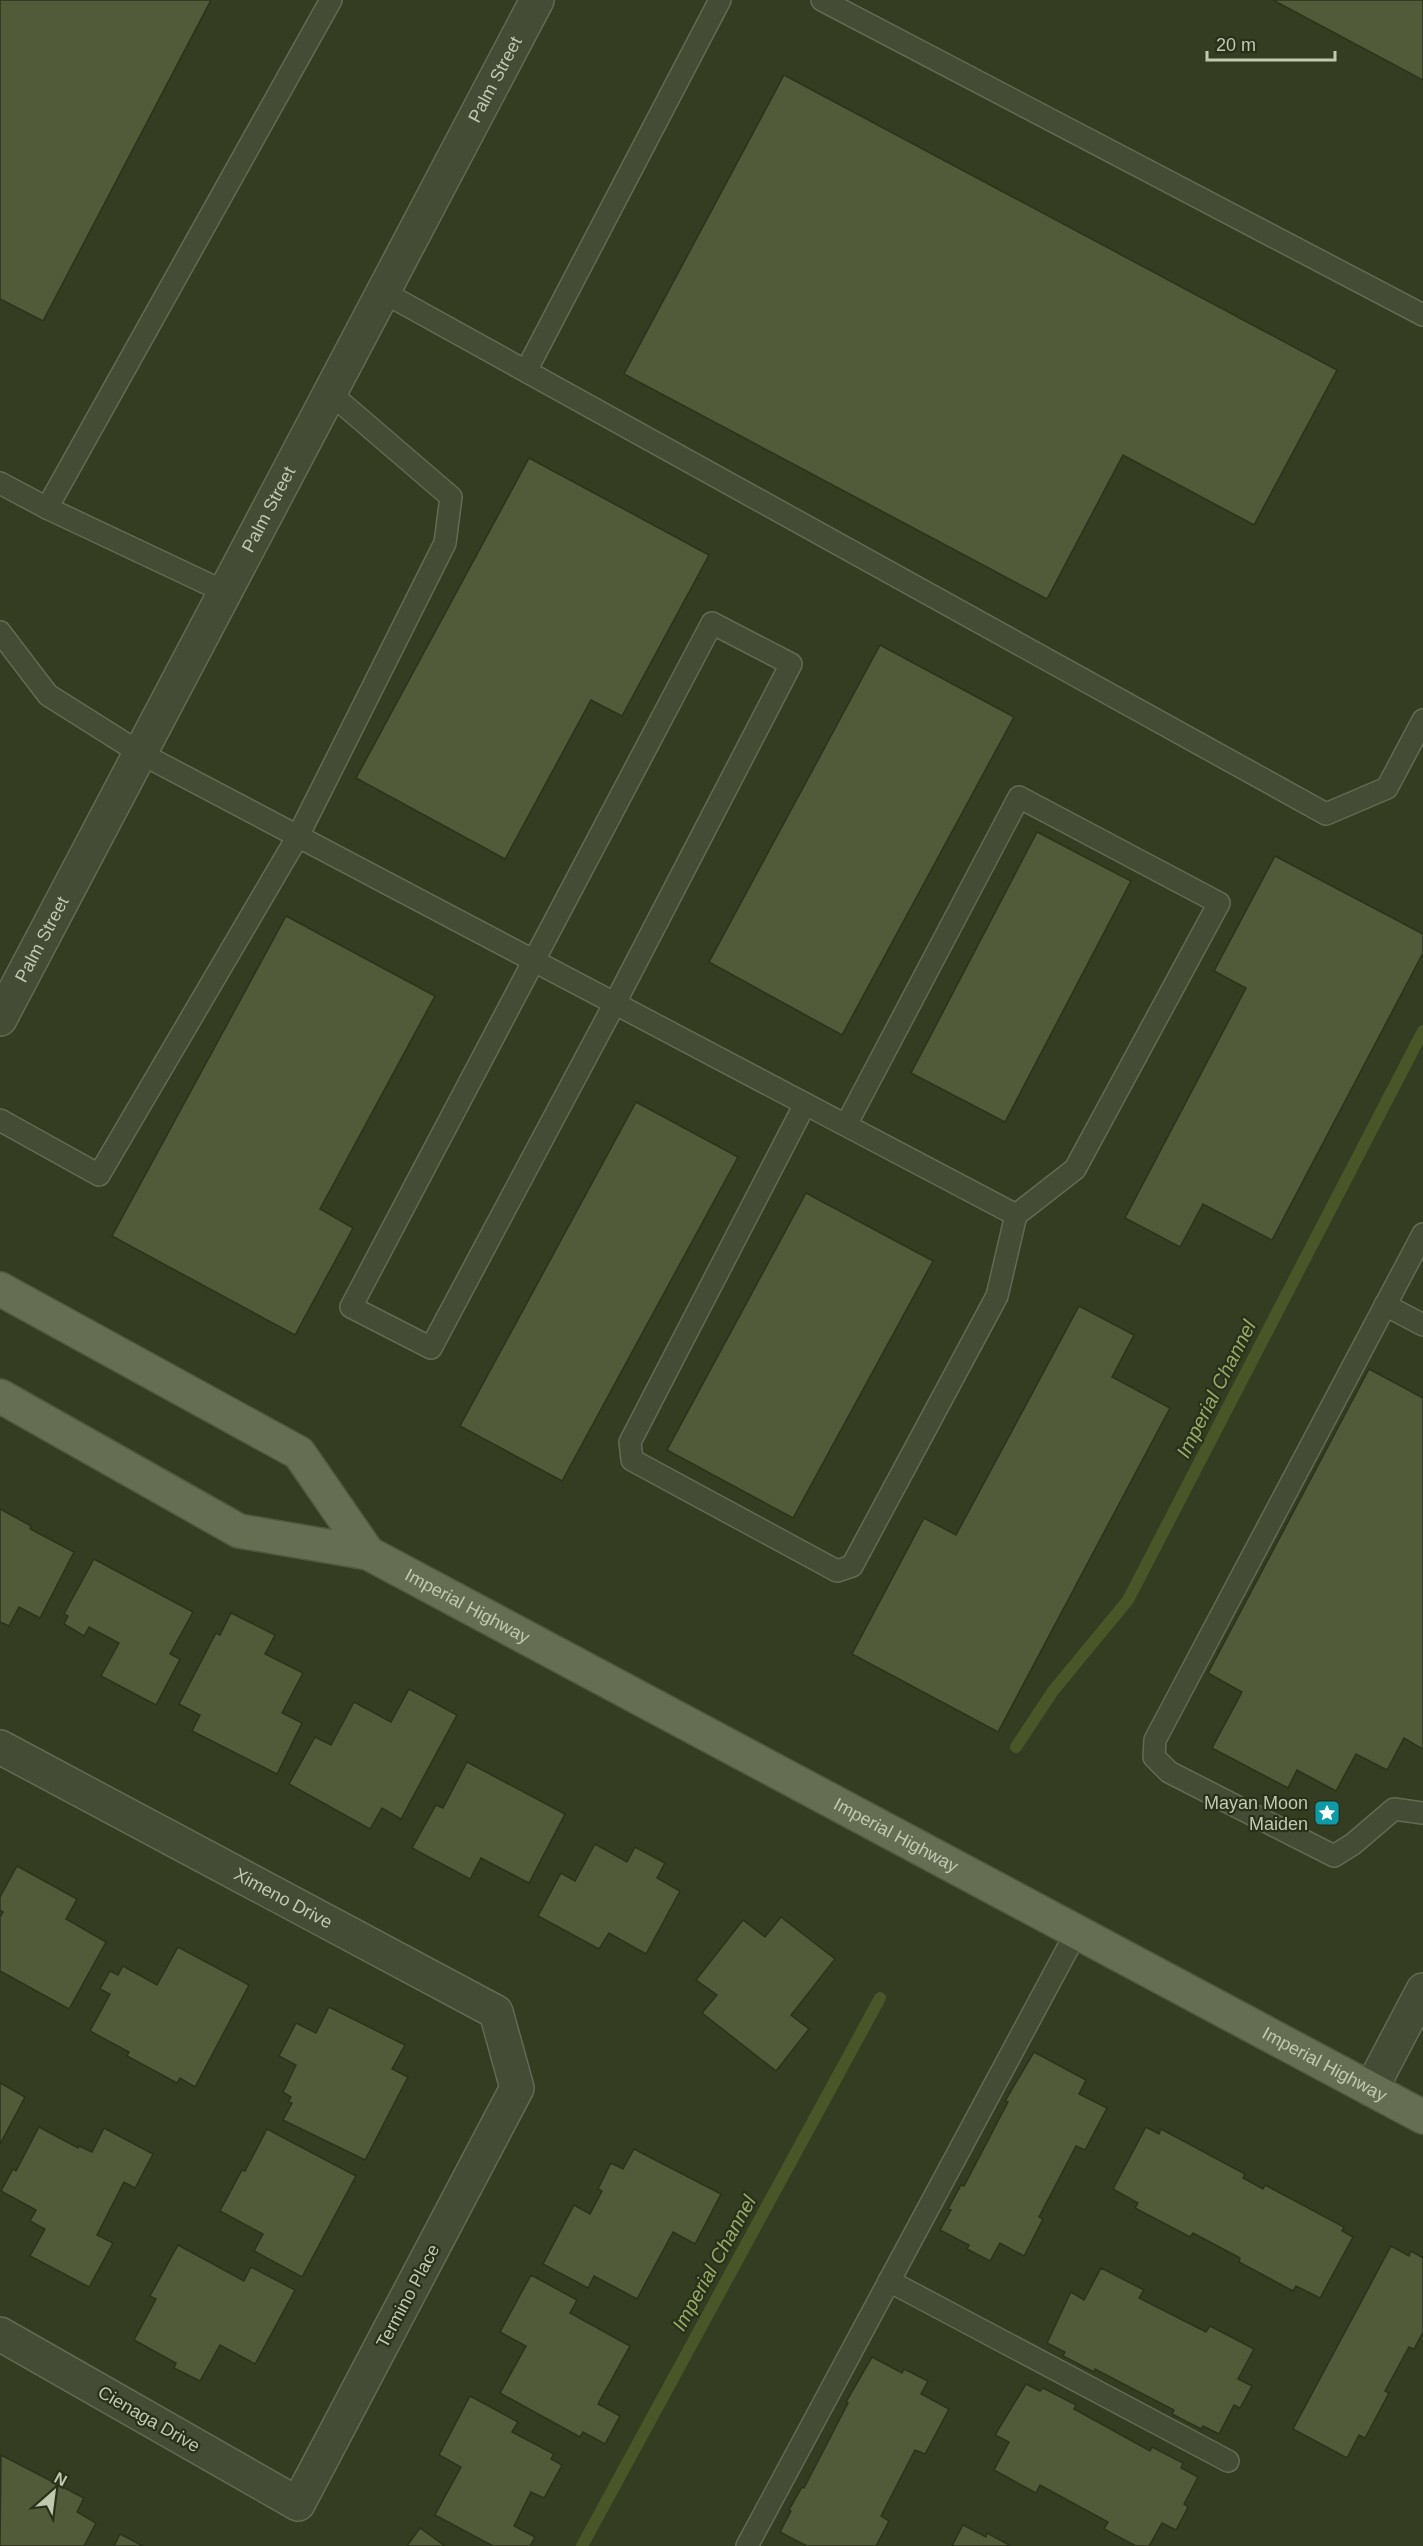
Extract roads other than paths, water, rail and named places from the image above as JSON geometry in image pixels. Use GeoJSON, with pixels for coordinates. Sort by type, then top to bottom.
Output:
{"type":"FeatureCollection","features":[{"type":"Feature","properties":{"kind":"main road","name":"Imperial Highway"},"geometry":{"type":"LineString","coordinates":[[0,1289],[299,1453],[368,1553]]}},
{"type":"Feature","properties":{"kind":"main road","name":"Imperial Highway"},"geometry":{"type":"LineString","coordinates":[[0,1396],[239,1532],[368,1553],[1423,2117]]}},
{"type":"Feature","properties":{"kind":"street","name":"Palm Street"},"geometry":{"type":"LineString","coordinates":[[0,1019],[537,0]]}},
{"type":"Feature","properties":{"kind":"street","name":"Ximeno Drive"},"geometry":{"type":"LineString","coordinates":[[0,1747],[496,2012],[517,2088]]}},
{"type":"Feature","properties":{"kind":"street"},"geometry":{"type":"LineString","coordinates":[[1371,2089],[1423,1990]]}},
{"type":"Feature","properties":{"kind":"street","name":"Termino Place"},"geometry":{"type":"LineString","coordinates":[[298,2504],[517,2088]]}},
{"type":"Feature","properties":{"kind":"street","name":"Cienaga Drive"},"geometry":{"type":"LineString","coordinates":[[0,2334],[298,2504]]}},
{"type":"Feature","properties":{"kind":"lane"},"geometry":{"type":"LineString","coordinates":[[47,508],[331,0]]}},
{"type":"Feature","properties":{"kind":"lane"},"geometry":{"type":"LineString","coordinates":[[526,371],[720,0]]}},
{"type":"Feature","properties":{"kind":"lane"},"geometry":{"type":"LineString","coordinates":[[822,0],[1423,315]]}},
{"type":"Feature","properties":{"kind":"lane"},"geometry":{"type":"LineString","coordinates":[[383,292],[1195,739],[1326,814],[1388,788],[1423,720]]}},
{"type":"Feature","properties":{"kind":"lane"},"geometry":{"type":"LineString","coordinates":[[0,1120],[99,1175],[298,836],[445,543],[451,497],[330,393]]}},
{"type":"Feature","properties":{"kind":"lane"},"geometry":{"type":"LineString","coordinates":[[0,483],[47,508],[225,592]]}},
{"type":"Feature","properties":{"kind":"lane"},"geometry":{"type":"LineString","coordinates":[[711,623],[791,664],[615,1003],[431,1348],[351,1307],[533,960],[711,623]]}},
{"type":"Feature","properties":{"kind":"lane"},"geometry":{"type":"LineString","coordinates":[[1,637],[48,695],[140,753],[1016,1215]]}},
{"type":"Feature","properties":{"kind":"lane"},"geometry":{"type":"LineString","coordinates":[[805,1104],[630,1442],[632,1460],[837,1570],[852,1566],[997,1296],[1016,1215],[1075,1169],[1219,903],[1019,797],[846,1125]]}},
{"type":"Feature","properties":{"kind":"lane"},"geometry":{"type":"LineString","coordinates":[[1423,1234],[1155,1740],[1154,1757],[1169,1772],[1334,1856],[1353,1844],[1394,1809],[1423,1813]]}},
{"type":"Feature","properties":{"kind":"lane"},"geometry":{"type":"LineString","coordinates":[[1385,1305],[1423,1325]]}},
{"type":"Feature","properties":{"kind":"lane"},"geometry":{"type":"LineString","coordinates":[[747,2546],[1076,1933]]}},
{"type":"Feature","properties":{"kind":"lane"},"geometry":{"type":"LineString","coordinates":[[889,2281],[1228,2461]]}},
{"type":"Feature","properties":{"kind":"waterway","name":"Imperial Channel"},"geometry":{"type":"LineString","coordinates":[[1016,1747],[1053,1691],[1128,1600],[1423,1031]]}},
{"type":"Feature","properties":{"kind":"waterway","name":"Imperial Channel"},"geometry":{"type":"LineString","coordinates":[[582,2546],[880,1998]]}},
{"type":"Feature","properties":{"kind":"place","name":"Mayan Moon Maiden"},"geometry":{"type":"Point","coordinates":[1327,1813]}}]}
